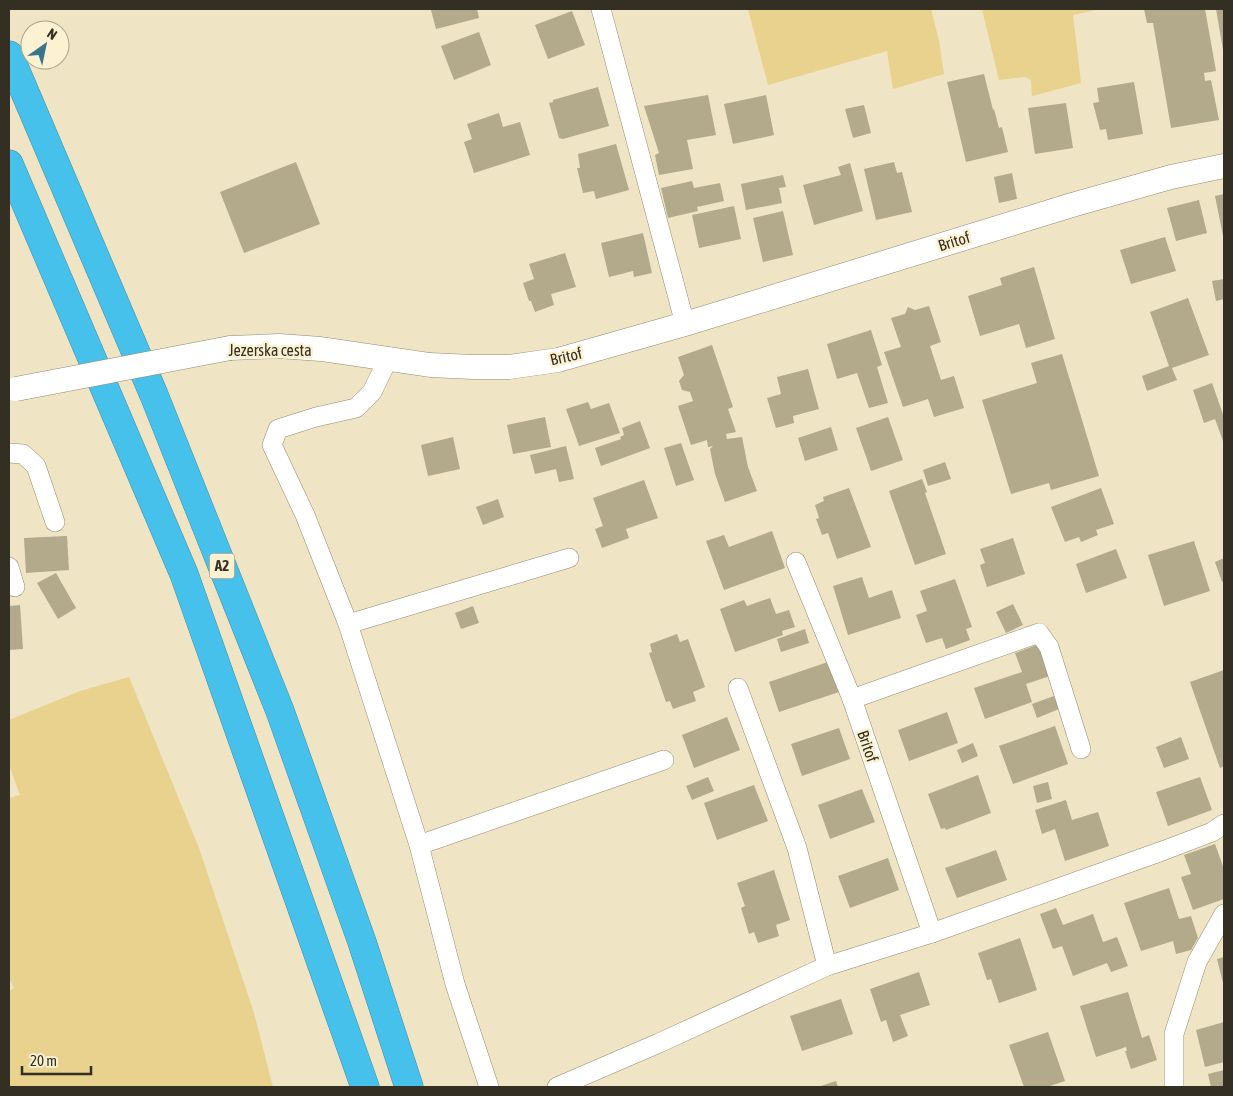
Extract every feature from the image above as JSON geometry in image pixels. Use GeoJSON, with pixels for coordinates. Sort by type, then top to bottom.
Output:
{"type":"FeatureCollection","features":[{"type":"Feature","properties":{"kind":"highway","name":"A2"},"geometry":{"type":"LineString","coordinates":[[9,56],[154,395],[280,711],[362,942],[409,1087]]}},
{"type":"Feature","properties":{"kind":"highway","name":"A2"},"geometry":{"type":"LineString","coordinates":[[9,164],[184,574],[248,750],[365,1087]]}},
{"type":"Feature","properties":{"kind":"street"},"geometry":{"type":"LineString","coordinates":[[601,9],[685,324]]}},
{"type":"Feature","properties":{"kind":"street","name":"Britof"},"geometry":{"type":"LineString","coordinates":[[473,367],[509,367],[558,360],[685,324],[1072,205],[1172,177],[1224,166]]}},
{"type":"Feature","properties":{"kind":"street","name":"Jezerska cesta"},"geometry":{"type":"LineString","coordinates":[[12,390],[230,348],[296,348],[430,365],[473,367]]}},
{"type":"Feature","properties":{"kind":"street"},"geometry":{"type":"LineString","coordinates":[[388,359],[372,392],[356,408],[316,417],[278,429],[272,445],[305,515],[348,624],[419,845],[455,984],[489,1087]]}},
{"type":"Feature","properties":{"kind":"street"},"geometry":{"type":"LineString","coordinates":[[9,453],[23,454],[36,466],[55,522]]}},
{"type":"Feature","properties":{"kind":"street"},"geometry":{"type":"LineString","coordinates":[[348,624],[569,558]]}},
{"type":"Feature","properties":{"kind":"street","name":"Britof"},"geometry":{"type":"LineString","coordinates":[[796,562],[852,698],[932,933]]}},
{"type":"Feature","properties":{"kind":"street"},"geometry":{"type":"LineString","coordinates":[[9,567],[15,586]]}},
{"type":"Feature","properties":{"kind":"street"},"geometry":{"type":"LineString","coordinates":[[852,698],[1039,633],[1049,647],[1081,750]]}},
{"type":"Feature","properties":{"kind":"street"},"geometry":{"type":"LineString","coordinates":[[738,688],[797,848],[828,966]]}},
{"type":"Feature","properties":{"kind":"street"},"geometry":{"type":"LineString","coordinates":[[419,845],[664,760]]}},
{"type":"Feature","properties":{"kind":"street"},"geometry":{"type":"LineString","coordinates":[[557,1087],[828,966],[932,933],[1165,850],[1212,832],[1224,824]]}},
{"type":"Feature","properties":{"kind":"street"},"geometry":{"type":"LineString","coordinates":[[1174,1087],[1174,1034],[1197,962],[1224,914]]}},
{"type":"Feature","properties":{"kind":"shaded area"},"geometry":{"type":"Polygon","coordinates":[[[748,9],[931,9],[939,41],[944,74],[893,89],[887,51],[768,85],[748,9]]]}},
{"type":"Feature","properties":{"kind":"shaded area"},"geometry":{"type":"Polygon","coordinates":[[[982,9],[1100,9],[1073,15],[1081,83],[1032,96],[1031,80],[1025,77],[999,80],[982,9]]]}},
{"type":"Feature","properties":{"kind":"shaded area"},"geometry":{"type":"Polygon","coordinates":[[[129,677],[199,848],[254,1013],[273,1087],[9,1087],[9,991],[14,988],[9,978],[9,798],[20,795],[9,765],[9,720],[80,691],[129,677]]]}},
{"type":"Feature","properties":{"kind":"building"},"geometry":{"type":"Polygon","coordinates":[[[477,9],[479,18],[436,29],[431,10],[477,9]]]}},
{"type":"Feature","properties":{"kind":"building"},"geometry":{"type":"Polygon","coordinates":[[[1144,9],[1205,9],[1216,71],[1204,73],[1205,81],[1211,80],[1219,120],[1171,128],[1153,23],[1147,23],[1144,9]]]}},
{"type":"Feature","properties":{"kind":"building"},"geometry":{"type":"Polygon","coordinates":[[[1216,9],[1224,9],[1224,50],[1223,50],[1216,9]]]}},
{"type":"Feature","properties":{"kind":"building"},"geometry":{"type":"Polygon","coordinates":[[[572,11],[585,45],[548,59],[535,25],[572,11]]]}},
{"type":"Feature","properties":{"kind":"building"},"geometry":{"type":"Polygon","coordinates":[[[479,32],[491,65],[454,80],[441,46],[479,32]]]}},
{"type":"Feature","properties":{"kind":"building"},"geometry":{"type":"Polygon","coordinates":[[[984,74],[993,110],[999,128],[1002,127],[1008,152],[966,162],[947,82],[984,74]]]}},
{"type":"Feature","properties":{"kind":"building"},"geometry":{"type":"Polygon","coordinates":[[[1134,82],[1143,134],[1108,140],[1106,129],[1100,130],[1093,103],[1099,102],[1097,88],[1134,82]]]}},
{"type":"Feature","properties":{"kind":"building"},"geometry":{"type":"Polygon","coordinates":[[[598,87],[609,126],[563,139],[559,138],[549,103],[553,102],[553,100],[598,87]]]}},
{"type":"Feature","properties":{"kind":"building"},"geometry":{"type":"Polygon","coordinates":[[[708,95],[716,135],[687,140],[693,169],[659,175],[655,155],[659,153],[644,106],[708,95]]]}},
{"type":"Feature","properties":{"kind":"building"},"geometry":{"type":"Polygon","coordinates":[[[766,95],[774,135],[733,144],[724,104],[766,95]]]}},
{"type":"Feature","properties":{"kind":"building"},"geometry":{"type":"Polygon","coordinates":[[[1066,103],[1073,148],[1035,154],[1028,108],[1066,103]]]}},
{"type":"Feature","properties":{"kind":"building"},"geometry":{"type":"Polygon","coordinates":[[[864,105],[871,133],[853,138],[845,109],[864,105]]]}},
{"type":"Feature","properties":{"kind":"building"},"geometry":{"type":"Polygon","coordinates":[[[499,113],[503,127],[520,122],[530,155],[474,173],[464,142],[472,139],[467,124],[499,113]]]}},
{"type":"Feature","properties":{"kind":"building"},"geometry":{"type":"Polygon","coordinates":[[[616,144],[629,190],[596,199],[594,191],[583,193],[577,168],[580,168],[578,154],[616,144]]]}},
{"type":"Feature","properties":{"kind":"building"},"geometry":{"type":"Polygon","coordinates":[[[296,162],[320,224],[244,253],[220,192],[296,162]]]}},
{"type":"Feature","properties":{"kind":"building"},"geometry":{"type":"Polygon","coordinates":[[[894,162],[897,173],[902,172],[912,212],[876,220],[864,169],[894,162]]]}},
{"type":"Feature","properties":{"kind":"building"},"geometry":{"type":"Polygon","coordinates":[[[850,163],[863,211],[814,225],[803,185],[841,175],[838,167],[850,163]]]}},
{"type":"Feature","properties":{"kind":"building"},"geometry":{"type":"Polygon","coordinates":[[[1012,173],[1017,199],[999,203],[994,177],[1012,173]]]}},
{"type":"Feature","properties":{"kind":"building"},"geometry":{"type":"Polygon","coordinates":[[[783,175],[786,187],[779,188],[782,203],[746,210],[741,184],[783,175]]]}},
{"type":"Feature","properties":{"kind":"building"},"geometry":{"type":"Polygon","coordinates":[[[692,181],[694,188],[720,183],[724,201],[697,207],[698,211],[668,218],[661,188],[692,181]]]}},
{"type":"Feature","properties":{"kind":"building"},"geometry":{"type":"Polygon","coordinates":[[[1224,194],[1224,236],[1223,236],[1215,196],[1224,194]]]}},
{"type":"Feature","properties":{"kind":"building"},"geometry":{"type":"Polygon","coordinates":[[[1199,200],[1207,233],[1176,241],[1167,208],[1199,200]]]}},
{"type":"Feature","properties":{"kind":"building"},"geometry":{"type":"Polygon","coordinates":[[[734,206],[741,239],[699,248],[692,215],[734,206]]]}},
{"type":"Feature","properties":{"kind":"building"},"geometry":{"type":"Polygon","coordinates":[[[783,211],[793,255],[763,262],[753,218],[783,211]]]}},
{"type":"Feature","properties":{"kind":"building"},"geometry":{"type":"Polygon","coordinates":[[[643,233],[652,273],[634,277],[633,271],[609,277],[601,243],[643,233]]]}},
{"type":"Feature","properties":{"kind":"building"},"geometry":{"type":"Polygon","coordinates":[[[1165,237],[1176,271],[1131,284],[1120,250],[1165,237]]]}},
{"type":"Feature","properties":{"kind":"building"},"geometry":{"type":"Polygon","coordinates":[[[565,253],[576,287],[551,294],[554,305],[535,312],[523,283],[534,279],[529,264],[565,253]]]}},
{"type":"Feature","properties":{"kind":"building"},"geometry":{"type":"Polygon","coordinates":[[[1034,267],[1055,339],[1026,348],[1019,324],[980,336],[968,296],[1002,285],[1000,278],[1034,267]]]}},
{"type":"Feature","properties":{"kind":"building"},"geometry":{"type":"Polygon","coordinates":[[[1224,279],[1224,299],[1216,301],[1212,281],[1224,279]]]}},
{"type":"Feature","properties":{"kind":"building"},"geometry":{"type":"Polygon","coordinates":[[[1188,298],[1209,355],[1172,368],[1177,380],[1147,391],[1142,376],[1169,366],[1150,312],[1188,298]]]}},
{"type":"Feature","properties":{"kind":"building"},"geometry":{"type":"Polygon","coordinates":[[[929,306],[941,342],[930,346],[941,380],[954,376],[964,408],[934,417],[928,399],[903,407],[884,352],[901,347],[891,318],[905,314],[908,307],[915,310],[929,306]]]}},
{"type":"Feature","properties":{"kind":"building"},"geometry":{"type":"Polygon","coordinates":[[[871,330],[882,365],[877,367],[888,403],[869,408],[857,373],[837,379],[827,344],[871,330]]]}},
{"type":"Feature","properties":{"kind":"building"},"geometry":{"type":"Polygon","coordinates":[[[712,345],[733,407],[728,409],[736,432],[726,434],[727,439],[742,437],[748,467],[757,491],[725,502],[715,474],[710,449],[713,446],[708,447],[707,440],[691,445],[678,406],[693,401],[690,392],[682,390],[679,381],[684,375],[678,357],[712,345]]]}},
{"type":"Feature","properties":{"kind":"building"},"geometry":{"type":"Polygon","coordinates":[[[1062,354],[1099,476],[1051,490],[1049,483],[1011,494],[982,400],[1037,383],[1031,363],[1062,354]]]}},
{"type":"Feature","properties":{"kind":"building"},"geometry":{"type":"Polygon","coordinates":[[[808,369],[819,409],[793,416],[794,423],[776,428],[767,398],[781,394],[777,377],[808,369]]]}},
{"type":"Feature","properties":{"kind":"building"},"geometry":{"type":"Polygon","coordinates":[[[1212,383],[1224,417],[1224,444],[1215,419],[1204,423],[1193,390],[1212,383]]]}},
{"type":"Feature","properties":{"kind":"building"},"geometry":{"type":"Polygon","coordinates":[[[588,402],[591,409],[609,403],[620,433],[579,446],[566,409],[588,402]]]}},
{"type":"Feature","properties":{"kind":"building"},"geometry":{"type":"Polygon","coordinates":[[[545,417],[551,447],[513,454],[507,425],[545,417]]]}},
{"type":"Feature","properties":{"kind":"building"},"geometry":{"type":"Polygon","coordinates":[[[888,417],[903,460],[871,471],[856,428],[888,417]]]}},
{"type":"Feature","properties":{"kind":"building"},"geometry":{"type":"Polygon","coordinates":[[[640,421],[650,448],[601,466],[595,448],[621,439],[620,437],[624,435],[622,428],[640,421]]]}},
{"type":"Feature","properties":{"kind":"building"},"geometry":{"type":"Polygon","coordinates":[[[831,427],[838,450],[805,461],[798,438],[831,427]]]}},
{"type":"Feature","properties":{"kind":"building"},"geometry":{"type":"Polygon","coordinates":[[[453,437],[460,469],[428,476],[421,445],[453,437]]]}},
{"type":"Feature","properties":{"kind":"building"},"geometry":{"type":"Polygon","coordinates":[[[681,443],[694,480],[676,486],[664,448],[681,443]]]}},
{"type":"Feature","properties":{"kind":"building"},"geometry":{"type":"Polygon","coordinates":[[[566,446],[574,479],[559,482],[556,469],[535,474],[530,455],[566,446]]]}},
{"type":"Feature","properties":{"kind":"building"},"geometry":{"type":"Polygon","coordinates":[[[945,462],[951,479],[928,486],[923,470],[945,462]]]}},
{"type":"Feature","properties":{"kind":"building"},"geometry":{"type":"Polygon","coordinates":[[[922,479],[946,554],[915,565],[889,491],[922,479]]]}},
{"type":"Feature","properties":{"kind":"building"},"geometry":{"type":"Polygon","coordinates":[[[644,480],[658,518],[626,529],[629,538],[602,548],[595,529],[603,526],[593,498],[644,480]]]}},
{"type":"Feature","properties":{"kind":"building"},"geometry":{"type":"Polygon","coordinates":[[[849,488],[871,547],[837,559],[828,533],[822,535],[816,519],[819,518],[815,505],[824,501],[823,497],[849,488]]]}},
{"type":"Feature","properties":{"kind":"building"},"geometry":{"type":"Polygon","coordinates":[[[1101,488],[1114,524],[1096,530],[1098,535],[1081,542],[1079,537],[1065,542],[1051,507],[1101,488]]]}},
{"type":"Feature","properties":{"kind":"building"},"geometry":{"type":"Polygon","coordinates":[[[498,499],[504,517],[483,525],[476,507],[498,499]]]}},
{"type":"Feature","properties":{"kind":"building"},"geometry":{"type":"Polygon","coordinates":[[[772,531],[785,568],[724,590],[706,541],[724,535],[729,547],[772,531]]]}},
{"type":"Feature","properties":{"kind":"building"},"geometry":{"type":"Polygon","coordinates":[[[67,536],[69,570],[26,573],[24,538],[67,536]]]}},
{"type":"Feature","properties":{"kind":"building"},"geometry":{"type":"Polygon","coordinates":[[[1013,538],[1025,574],[987,587],[980,565],[985,563],[980,549],[1013,538]]]}},
{"type":"Feature","properties":{"kind":"building"},"geometry":{"type":"Polygon","coordinates":[[[1194,541],[1210,591],[1164,606],[1148,555],[1194,541]]]}},
{"type":"Feature","properties":{"kind":"building"},"geometry":{"type":"Polygon","coordinates":[[[1116,549],[1127,578],[1086,593],[1076,564],[1116,549]]]}},
{"type":"Feature","properties":{"kind":"building"},"geometry":{"type":"Polygon","coordinates":[[[1224,558],[1224,581],[1222,582],[1215,562],[1224,558]]]}},
{"type":"Feature","properties":{"kind":"building"},"geometry":{"type":"Polygon","coordinates":[[[56,573],[76,608],[58,619],[37,583],[56,573]]]}},
{"type":"Feature","properties":{"kind":"building"},"geometry":{"type":"Polygon","coordinates":[[[862,577],[869,598],[892,590],[901,618],[848,635],[833,586],[862,577]]]}},
{"type":"Feature","properties":{"kind":"building"},"geometry":{"type":"Polygon","coordinates":[[[955,579],[972,627],[966,629],[970,640],[946,649],[942,638],[926,643],[916,615],[927,611],[920,591],[955,579]]]}},
{"type":"Feature","properties":{"kind":"building"},"geometry":{"type":"Polygon","coordinates":[[[770,598],[776,614],[789,610],[795,627],[782,631],[783,635],[735,652],[720,609],[744,600],[747,606],[770,598]]]}},
{"type":"Feature","properties":{"kind":"building"},"geometry":{"type":"Polygon","coordinates":[[[1013,604],[1023,625],[1006,633],[996,612],[1013,604]]]}},
{"type":"Feature","properties":{"kind":"building"},"geometry":{"type":"Polygon","coordinates":[[[20,605],[23,649],[9,650],[9,606],[20,605]]]}},
{"type":"Feature","properties":{"kind":"building"},"geometry":{"type":"Polygon","coordinates":[[[473,606],[479,623],[461,629],[455,613],[473,606]]]}},
{"type":"Feature","properties":{"kind":"building"},"geometry":{"type":"Polygon","coordinates":[[[805,629],[809,643],[781,652],[777,639],[805,629]]]}},
{"type":"Feature","properties":{"kind":"building"},"geometry":{"type":"Polygon","coordinates":[[[677,634],[680,642],[688,639],[705,687],[693,692],[696,701],[673,709],[670,701],[666,702],[649,653],[652,652],[650,644],[677,634]]]}},
{"type":"Feature","properties":{"kind":"building"},"geometry":{"type":"Polygon","coordinates":[[[1039,644],[1050,676],[1026,684],[1032,702],[985,719],[974,688],[1022,672],[1015,653],[1039,644]]]}},
{"type":"Feature","properties":{"kind":"building"},"geometry":{"type":"Polygon","coordinates":[[[828,662],[839,692],[779,712],[769,682],[828,662]]]}},
{"type":"Feature","properties":{"kind":"building"},"geometry":{"type":"Polygon","coordinates":[[[1224,670],[1224,766],[1220,768],[1190,682],[1224,670]]]}},
{"type":"Feature","properties":{"kind":"building"},"geometry":{"type":"Polygon","coordinates":[[[1054,696],[1059,709],[1037,718],[1032,704],[1054,696]]]}},
{"type":"Feature","properties":{"kind":"building"},"geometry":{"type":"Polygon","coordinates":[[[947,712],[958,743],[909,761],[898,730],[947,712]]]}},
{"type":"Feature","properties":{"kind":"building"},"geometry":{"type":"Polygon","coordinates":[[[727,717],[740,750],[694,768],[682,735],[727,717]]]}},
{"type":"Feature","properties":{"kind":"building"},"geometry":{"type":"Polygon","coordinates":[[[1055,726],[1068,764],[1013,784],[999,746],[1055,726]]]}},
{"type":"Feature","properties":{"kind":"building"},"geometry":{"type":"Polygon","coordinates":[[[839,728],[850,759],[802,776],[791,744],[839,728]]]}},
{"type":"Feature","properties":{"kind":"building"},"geometry":{"type":"Polygon","coordinates":[[[1181,737],[1189,759],[1164,768],[1156,747],[1181,737]]]}},
{"type":"Feature","properties":{"kind":"building"},"geometry":{"type":"Polygon","coordinates":[[[973,743],[978,756],[962,763],[957,750],[973,743]]]}},
{"type":"Feature","properties":{"kind":"building"},"geometry":{"type":"Polygon","coordinates":[[[978,775],[991,813],[946,830],[945,828],[941,829],[928,794],[978,775]]]}},
{"type":"Feature","properties":{"kind":"building"},"geometry":{"type":"Polygon","coordinates":[[[708,777],[714,791],[692,800],[686,786],[708,777]]]}},
{"type":"Feature","properties":{"kind":"building"},"geometry":{"type":"Polygon","coordinates":[[[1200,777],[1212,810],[1168,826],[1156,792],[1200,777]]]}},
{"type":"Feature","properties":{"kind":"building"},"geometry":{"type":"Polygon","coordinates":[[[1048,782],[1052,799],[1037,803],[1033,786],[1048,782]]]}},
{"type":"Feature","properties":{"kind":"building"},"geometry":{"type":"Polygon","coordinates":[[[754,785],[768,821],[717,840],[704,803],[754,785]]]}},
{"type":"Feature","properties":{"kind":"building"},"geometry":{"type":"Polygon","coordinates":[[[862,789],[875,822],[830,839],[818,805],[862,789]]]}},
{"type":"Feature","properties":{"kind":"building"},"geometry":{"type":"Polygon","coordinates":[[[1066,800],[1072,820],[1098,812],[1109,846],[1065,861],[1055,829],[1042,834],[1035,810],[1066,800]]]}},
{"type":"Feature","properties":{"kind":"building"},"geometry":{"type":"Polygon","coordinates":[[[1215,844],[1224,869],[1224,899],[1193,910],[1181,877],[1191,874],[1184,855],[1215,844]]]}},
{"type":"Feature","properties":{"kind":"building"},"geometry":{"type":"Polygon","coordinates":[[[996,850],[1007,880],[957,898],[945,868],[996,850]]]}},
{"type":"Feature","properties":{"kind":"building"},"geometry":{"type":"Polygon","coordinates":[[[888,858],[899,890],[850,908],[838,876],[888,858]]]}},
{"type":"Feature","properties":{"kind":"building"},"geometry":{"type":"Polygon","coordinates":[[[774,870],[790,920],[776,925],[779,936],[758,943],[754,932],[749,934],[741,908],[745,906],[737,883],[774,870]]]}},
{"type":"Feature","properties":{"kind":"building"},"geometry":{"type":"Polygon","coordinates":[[[1169,888],[1179,919],[1191,916],[1198,938],[1191,950],[1176,954],[1173,941],[1141,951],[1124,903],[1169,888]]]}},
{"type":"Feature","properties":{"kind":"building"},"geometry":{"type":"Polygon","coordinates":[[[1056,908],[1063,925],[1093,914],[1103,942],[1117,937],[1128,966],[1111,972],[1107,963],[1073,976],[1062,946],[1053,949],[1040,914],[1056,908]]]}},
{"type":"Feature","properties":{"kind":"building"},"geometry":{"type":"Polygon","coordinates":[[[1020,938],[1037,990],[999,1003],[991,979],[987,980],[978,953],[1020,938]]]}},
{"type":"Feature","properties":{"kind":"building"},"geometry":{"type":"Polygon","coordinates":[[[1224,957],[1224,987],[1217,959],[1224,957]]]}},
{"type":"Feature","properties":{"kind":"building"},"geometry":{"type":"Polygon","coordinates":[[[919,972],[930,1005],[900,1015],[908,1036],[893,1042],[886,1020],[881,1022],[870,989],[919,972]]]}},
{"type":"Feature","properties":{"kind":"building"},"geometry":{"type":"Polygon","coordinates":[[[1128,992],[1142,1038],[1149,1035],[1157,1060],[1131,1069],[1125,1051],[1127,1051],[1126,1047],[1096,1057],[1080,1006],[1128,992]]]}},
{"type":"Feature","properties":{"kind":"building"},"geometry":{"type":"Polygon","coordinates":[[[841,999],[853,1034],[802,1051],[790,1016],[841,999]]]}},
{"type":"Feature","properties":{"kind":"building"},"geometry":{"type":"Polygon","coordinates":[[[1224,1022],[1224,1062],[1205,1067],[1196,1030],[1224,1022]]]}},
{"type":"Feature","properties":{"kind":"building"},"geometry":{"type":"Polygon","coordinates":[[[1048,1032],[1065,1081],[1047,1087],[1024,1087],[1009,1045],[1048,1032]]]}},
{"type":"Feature","properties":{"kind":"building"},"geometry":{"type":"Polygon","coordinates":[[[1224,1070],[1224,1087],[1211,1087],[1208,1074],[1224,1070]]]}},
{"type":"Feature","properties":{"kind":"building"},"geometry":{"type":"Polygon","coordinates":[[[836,1081],[838,1087],[818,1087],[836,1081]]]}}]}
